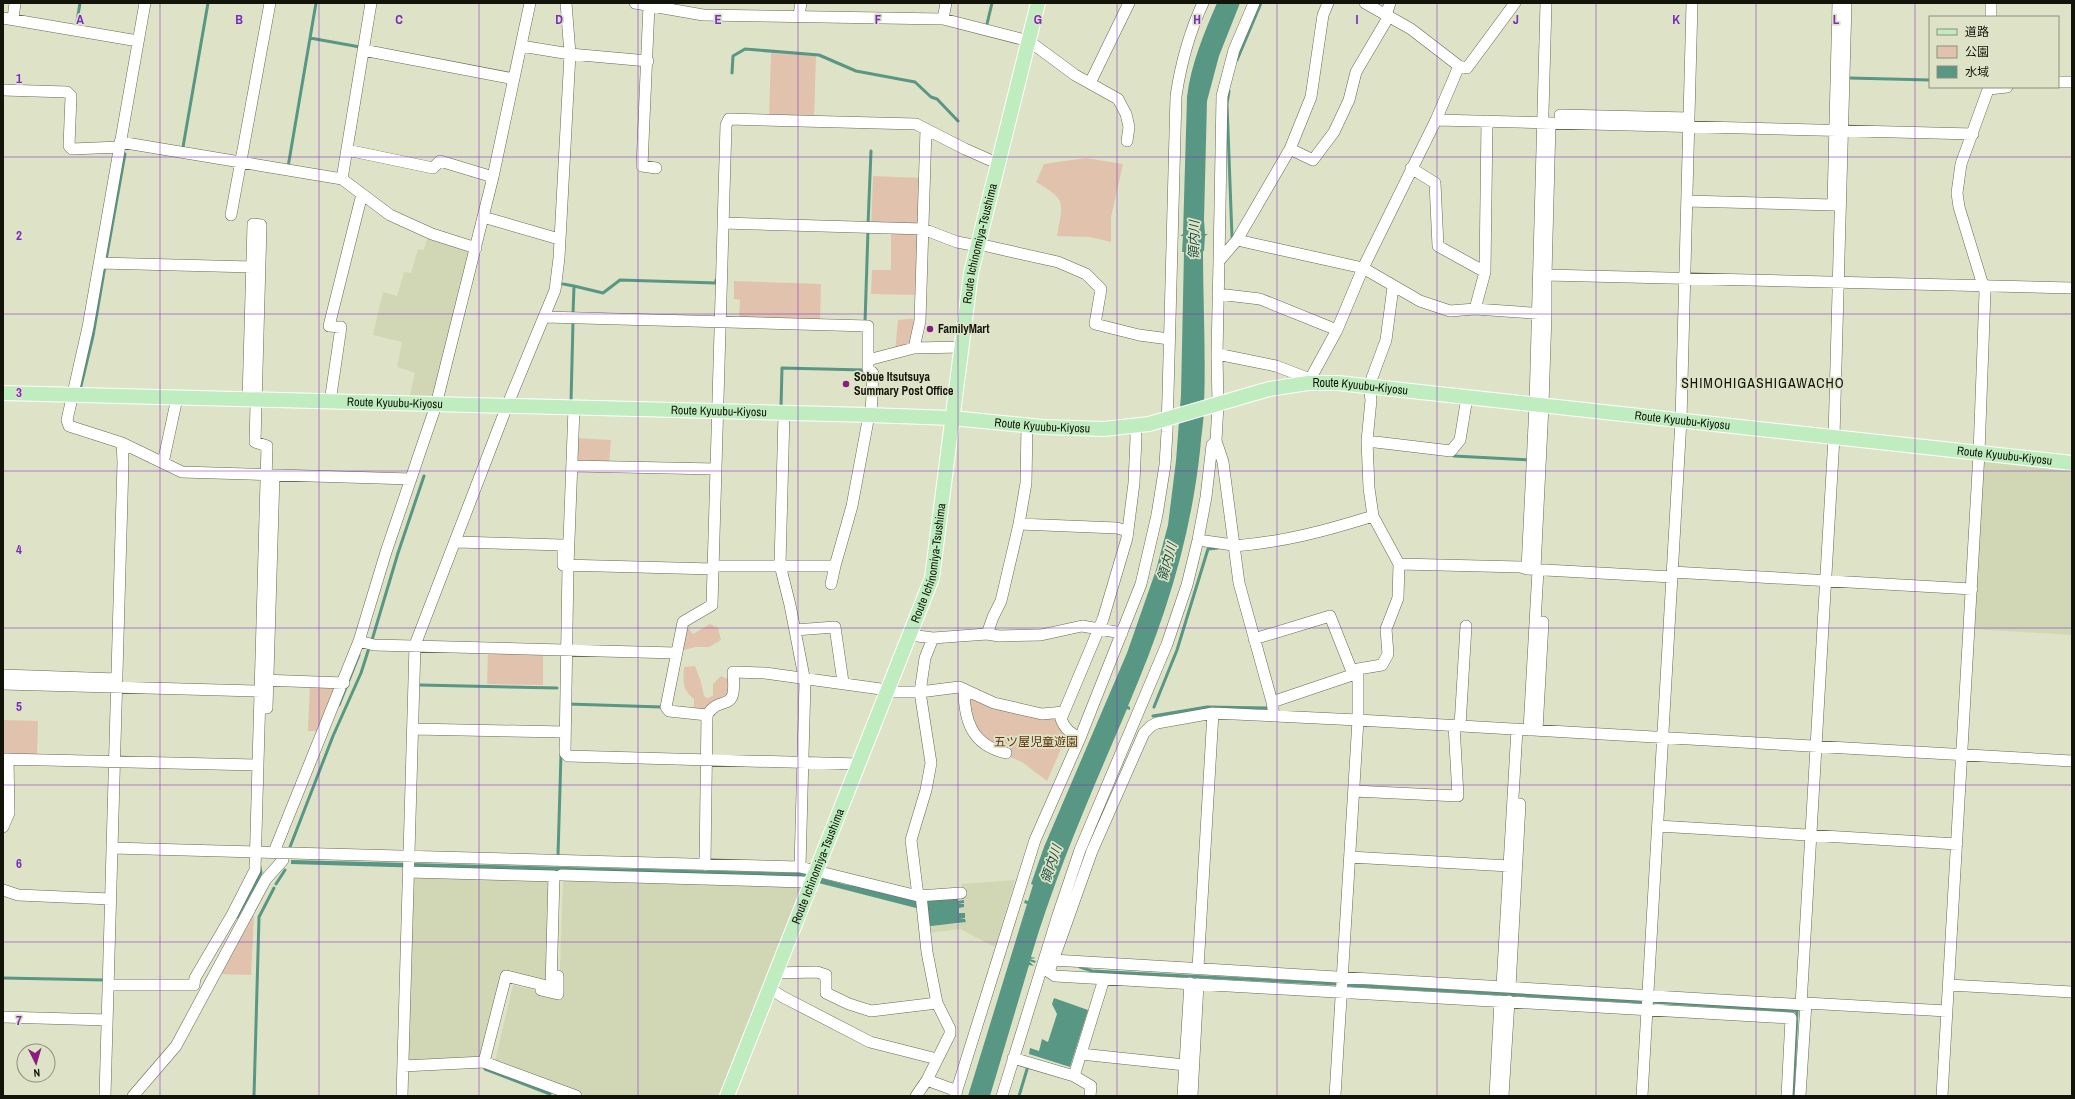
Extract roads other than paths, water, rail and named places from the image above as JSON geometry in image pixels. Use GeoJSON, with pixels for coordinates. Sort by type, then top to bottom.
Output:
{"type":"FeatureCollection","features":[{"type":"Feature","properties":{"kind":"main road","name":"Route Ichinomiya-Tsushima"},"geometry":{"type":"LineString","coordinates":[[727,1096],[774,973],[815,878],[932,578],[972,273],[1038,3]]}},
{"type":"Feature","properties":{"kind":"main road","name":"Route Kyuubu-Kiyosu"},"geometry":{"type":"LineString","coordinates":[[3,393],[870,415],[952,418],[1083,429],[1135,426],[1169,418],[1269,389],[1309,381],[1369,386],[2072,463]]}},
{"type":"Feature","properties":{"kind":"street"},"geometry":{"type":"LineString","coordinates":[[15,3],[8,18],[138,41]]}},
{"type":"Feature","properties":{"kind":"street"},"geometry":{"type":"LineString","coordinates":[[145,3],[88,327],[67,420],[69,426],[122,443],[182,472],[411,479]]}},
{"type":"Feature","properties":{"kind":"street"},"geometry":{"type":"LineString","coordinates":[[231,215],[270,3]]}},
{"type":"Feature","properties":{"kind":"street"},"geometry":{"type":"LineString","coordinates":[[342,179],[370,3]]}},
{"type":"Feature","properties":{"kind":"street"},"geometry":{"type":"LineString","coordinates":[[108,984],[194,986],[195,978],[232,916],[255,870],[269,852],[344,683],[359,641],[386,552],[436,405],[494,177],[530,3]]}},
{"type":"Feature","properties":{"kind":"street"},"geometry":{"type":"LineString","coordinates":[[402,1096],[408,864],[416,645],[507,406],[555,290],[559,258],[570,54],[566,3]]}},
{"type":"Feature","properties":{"kind":"street"},"geometry":{"type":"LineString","coordinates":[[635,3],[703,15],[799,15],[943,19],[1029,41],[1075,74],[1118,99],[1123,106],[1129,127],[1127,141]]}},
{"type":"Feature","properties":{"kind":"street"},"geometry":{"type":"LineString","coordinates":[[799,15],[801,3]]}},
{"type":"Feature","properties":{"kind":"street"},"geometry":{"type":"LineString","coordinates":[[943,19],[946,3]]}},
{"type":"Feature","properties":{"kind":"street"},"geometry":{"type":"LineString","coordinates":[[1090,83],[1129,3]]}},
{"type":"Feature","properties":{"kind":"street"},"geometry":{"type":"LineString","coordinates":[[927,1080],[956,1093],[1035,840],[1080,738],[1122,633],[1141,584],[1149,555],[1165,465],[1169,418],[1169,339],[1176,96],[1184,51],[1193,24],[1203,3]]}},
{"type":"Feature","properties":{"kind":"street"},"geometry":{"type":"LineString","coordinates":[[1254,3],[1234,50],[1222,96],[1216,441],[1224,462],[1239,583],[1272,702],[1274,716]]}},
{"type":"Feature","properties":{"kind":"street"},"geometry":{"type":"LineString","coordinates":[[1219,261],[1237,240],[1290,149],[1311,97],[1323,15],[1328,3]]}},
{"type":"Feature","properties":{"kind":"street"},"geometry":{"type":"LineString","coordinates":[[1365,3],[1411,29],[1459,66],[1467,68],[1515,3]]}},
{"type":"Feature","properties":{"kind":"street"},"geometry":{"type":"LineString","coordinates":[[1290,149],[1313,160],[1334,132],[1349,100],[1356,72],[1387,16],[1390,3]]}},
{"type":"Feature","properties":{"kind":"street"},"geometry":{"type":"LineString","coordinates":[[1506,986],[1527,729],[1536,569],[1546,3]]}},
{"type":"Feature","properties":{"kind":"street"},"geometry":{"type":"LineString","coordinates":[[1642,1096],[1681,420],[1692,3]]}},
{"type":"Feature","properties":{"kind":"street"},"geometry":{"type":"LineString","coordinates":[[1800,1096],[1800,1005],[1808,835],[1831,437],[1839,130],[1838,3]]}},
{"type":"Feature","properties":{"kind":"street"},"geometry":{"type":"LineString","coordinates":[[1835,283],[1833,205],[1846,3]]}},
{"type":"Feature","properties":{"kind":"street"},"geometry":{"type":"LineString","coordinates":[[1990,16],[1991,3]]}},
{"type":"Feature","properties":{"kind":"street"},"geometry":{"type":"LineString","coordinates":[[649,5],[648,61],[642,166],[656,168]]}},
{"type":"Feature","properties":{"kind":"street"},"geometry":{"type":"LineString","coordinates":[[521,46],[570,54],[648,61]]}},
{"type":"Feature","properties":{"kind":"street"},"geometry":{"type":"LineString","coordinates":[[363,50],[514,79]]}},
{"type":"Feature","properties":{"kind":"street"},"geometry":{"type":"LineString","coordinates":[[1217,354],[1276,366],[1309,381],[1337,330],[1363,268],[1436,120],[1459,66]]}},
{"type":"Feature","properties":{"kind":"street"},"geometry":{"type":"LineString","coordinates":[[2059,82],[2072,82]]}},
{"type":"Feature","properties":{"kind":"street"},"geometry":{"type":"LineString","coordinates":[[1942,1096],[1972,589],[1985,292],[1959,207],[1957,193],[1961,164],[1989,88]]}},
{"type":"Feature","properties":{"kind":"street"},"geometry":{"type":"LineString","coordinates":[[3,90],[67,92],[71,96],[69,146],[72,149],[119,144],[342,179],[390,215],[432,234],[476,248]]}},
{"type":"Feature","properties":{"kind":"street"},"geometry":{"type":"LineString","coordinates":[[707,716],[669,711],[666,707],[683,622],[712,604],[726,125],[729,119],[916,124],[999,164]]}},
{"type":"Feature","properties":{"kind":"street"},"geometry":{"type":"LineString","coordinates":[[1436,120],[1689,122],[1839,130],[1973,134]]}},
{"type":"Feature","properties":{"kind":"street"},"geometry":{"type":"LineString","coordinates":[[1541,314],[1546,275],[1545,120]]}},
{"type":"Feature","properties":{"kind":"street"},"geometry":{"type":"LineString","coordinates":[[1475,309],[1485,272],[1487,121]]}},
{"type":"Feature","properties":{"kind":"street"},"geometry":{"type":"LineString","coordinates":[[914,348],[920,321],[926,129]]}},
{"type":"Feature","properties":{"kind":"street"},"geometry":{"type":"LineString","coordinates":[[347,150],[433,168],[440,161],[494,177]]}},
{"type":"Feature","properties":{"kind":"street"},"geometry":{"type":"LineString","coordinates":[[1411,168],[1435,183],[1438,246],[1485,272]]}},
{"type":"Feature","properties":{"kind":"street"},"geometry":{"type":"LineString","coordinates":[[330,402],[341,328],[329,326],[362,194]]}},
{"type":"Feature","properties":{"kind":"street"},"geometry":{"type":"LineString","coordinates":[[1687,201],[1833,205]]}},
{"type":"Feature","properties":{"kind":"street"},"geometry":{"type":"LineString","coordinates":[[484,217],[559,239]]}},
{"type":"Feature","properties":{"kind":"street"},"geometry":{"type":"LineString","coordinates":[[723,223],[923,229],[956,242],[978,245],[1058,262],[1079,270],[1101,289],[1095,324],[1139,335],[1169,339]]}},
{"type":"Feature","properties":{"kind":"street"},"geometry":{"type":"LineString","coordinates":[[252,400],[261,225],[253,224],[252,400],[256,442],[266,446],[270,475],[263,683],[258,765],[269,852]]}},
{"type":"Feature","properties":{"kind":"street"},"geometry":{"type":"LineString","coordinates":[[1237,240],[1363,268],[1393,287],[1420,301],[1450,311],[1475,309],[1541,314]]}},
{"type":"Feature","properties":{"kind":"street"},"geometry":{"type":"LineString","coordinates":[[99,262],[252,267]]}},
{"type":"Feature","properties":{"kind":"street"},"geometry":{"type":"LineString","coordinates":[[1546,275],[2072,288]]}},
{"type":"Feature","properties":{"kind":"street"},"geometry":{"type":"LineString","coordinates":[[1272,702],[1356,673],[1358,669],[1382,665],[1388,654],[1386,629],[1398,598],[1398,564],[1373,516],[1369,488],[1367,441],[1371,400],[1369,386],[1386,340],[1393,287]]}},
{"type":"Feature","properties":{"kind":"street"},"geometry":{"type":"LineString","coordinates":[[1218,294],[1260,299],[1337,330]]}},
{"type":"Feature","properties":{"kind":"street"},"geometry":{"type":"LineString","coordinates":[[545,317],[868,326],[868,369],[873,373],[870,415],[852,506],[830,584]]}},
{"type":"Feature","properties":{"kind":"street"},"geometry":{"type":"LineString","coordinates":[[868,360],[914,348],[962,347]]}},
{"type":"Feature","properties":{"kind":"street"},"geometry":{"type":"LineString","coordinates":[[1367,441],[1450,452],[1460,440],[1467,397]]}},
{"type":"Feature","properties":{"kind":"street"},"geometry":{"type":"LineString","coordinates":[[163,463],[177,398]]}},
{"type":"Feature","properties":{"kind":"street"},"geometry":{"type":"LineString","coordinates":[[574,408],[568,566],[565,754],[568,756],[859,764]]}},
{"type":"Feature","properties":{"kind":"street"},"geometry":{"type":"LineString","coordinates":[[784,414],[780,565],[795,630],[804,679],[804,762],[800,868]]}},
{"type":"Feature","properties":{"kind":"street"},"geometry":{"type":"LineString","coordinates":[[987,634],[1001,601],[1019,524],[1026,483],[1027,425]]}},
{"type":"Feature","properties":{"kind":"street"},"geometry":{"type":"LineString","coordinates":[[1080,738],[1065,728],[1061,719],[1099,628],[1121,561],[1128,531],[1134,483],[1135,426]]}},
{"type":"Feature","properties":{"kind":"street"},"geometry":{"type":"LineString","coordinates":[[1002,1096],[1058,914],[1080,850],[1167,644],[1187,585],[1198,540],[1206,497],[1212,445],[1216,441]]}},
{"type":"Feature","properties":{"kind":"street"},"geometry":{"type":"LineString","coordinates":[[105,1096],[117,683],[122,443]]}},
{"type":"Feature","properties":{"kind":"street"},"geometry":{"type":"LineString","coordinates":[[572,466],[716,469]]}},
{"type":"Feature","properties":{"kind":"street"},"geometry":{"type":"LineString","coordinates":[[1198,540],[1234,546],[1271,543],[1315,534],[1373,516]]}},
{"type":"Feature","properties":{"kind":"street"},"geometry":{"type":"LineString","coordinates":[[1019,524],[1117,528],[1128,531]]}},
{"type":"Feature","properties":{"kind":"street"},"geometry":{"type":"LineString","coordinates":[[456,542],[563,545],[563,565],[568,566],[713,568],[780,565],[834,566]]}},
{"type":"Feature","properties":{"kind":"street"},"geometry":{"type":"LineString","coordinates":[[1398,564],[1521,567],[1536,569],[1972,589]]}},
{"type":"Feature","properties":{"kind":"street"},"geometry":{"type":"LineString","coordinates":[[1254,639],[1330,616],[1356,673],[1358,720],[1335,1096]]}},
{"type":"Feature","properties":{"kind":"street"},"geometry":{"type":"LineString","coordinates":[[910,635],[933,638],[987,634],[999,636],[1029,636],[1041,635],[1082,626],[1122,633]]}},
{"type":"Feature","properties":{"kind":"street"},"geometry":{"type":"LineString","coordinates":[[1354,791],[1458,796],[1457,726],[1466,626]]}},
{"type":"Feature","properties":{"kind":"street"},"geometry":{"type":"LineString","coordinates":[[795,630],[835,627],[843,682]]}},
{"type":"Feature","properties":{"kind":"street"},"geometry":{"type":"LineString","coordinates":[[916,1096],[927,1080],[950,1034],[950,1029],[937,1003],[927,952],[911,840],[926,790],[931,764],[920,692],[925,658],[933,638]]}},
{"type":"Feature","properties":{"kind":"street"},"geometry":{"type":"LineString","coordinates":[[359,641],[374,645],[416,645],[676,654]]}},
{"type":"Feature","properties":{"kind":"street"},"geometry":{"type":"LineString","coordinates":[[705,865],[707,716],[712,708],[728,702],[733,697],[733,672],[766,673],[804,679],[843,682],[888,691],[920,692],[959,687],[994,703],[1042,714],[1064,712]]}},
{"type":"Feature","properties":{"kind":"street"},"geometry":{"type":"LineString","coordinates":[[3,675],[117,683]]}},
{"type":"Feature","properties":{"kind":"street"},"geometry":{"type":"LineString","coordinates":[[263,683],[269,852]]}},
{"type":"Feature","properties":{"kind":"street"},"geometry":{"type":"LineString","coordinates":[[3,684],[344,683]]}},
{"type":"Feature","properties":{"kind":"street"},"geometry":{"type":"LineString","coordinates":[[964,689],[964,708],[974,735],[995,750],[1006,753]]}},
{"type":"Feature","properties":{"kind":"street"},"geometry":{"type":"LineString","coordinates":[[1787,1096],[1791,1018],[1054,976],[1049,972],[1092,851],[1144,733],[1151,726],[1157,723],[1209,714],[1274,716],[1527,729],[2072,761]]}},
{"type":"Feature","properties":{"kind":"street"},"geometry":{"type":"LineString","coordinates":[[1195,968],[1209,714]]}},
{"type":"Feature","properties":{"kind":"street"},"geometry":{"type":"LineString","coordinates":[[413,729],[565,732]]}},
{"type":"Feature","properties":{"kind":"street"},"geometry":{"type":"LineString","coordinates":[[1506,986],[1509,866],[1527,729]]}},
{"type":"Feature","properties":{"kind":"street"},"geometry":{"type":"LineString","coordinates":[[3,827],[6,812],[6,759],[114,760],[258,765]]}},
{"type":"Feature","properties":{"kind":"street"},"geometry":{"type":"LineString","coordinates":[[1658,826],[1957,844]]}},
{"type":"Feature","properties":{"kind":"street"},"geometry":{"type":"LineString","coordinates":[[112,848],[269,852],[554,876],[560,874],[705,865],[800,868],[815,878],[920,897],[961,893]]}},
{"type":"Feature","properties":{"kind":"street"},"geometry":{"type":"LineString","coordinates":[[133,1096],[176,1046],[266,879],[282,860],[269,852]]}},
{"type":"Feature","properties":{"kind":"street"},"geometry":{"type":"LineString","coordinates":[[1350,857],[1509,866]]}},
{"type":"Feature","properties":{"kind":"street"},"geometry":{"type":"LineString","coordinates":[[408,864],[560,874],[803,882],[815,878]]}},
{"type":"Feature","properties":{"kind":"street"},"geometry":{"type":"LineString","coordinates":[[487,1063],[511,983],[558,994],[555,966],[560,874]]}},
{"type":"Feature","properties":{"kind":"street"},"geometry":{"type":"LineString","coordinates":[[3,890],[18,895],[110,899]]}},
{"type":"Feature","properties":{"kind":"street"},"geometry":{"type":"LineString","coordinates":[[1053,960],[1648,994],[1800,1005],[1806,1003],[1947,1011]]}},
{"type":"Feature","properties":{"kind":"street"},"geometry":{"type":"LineString","coordinates":[[774,973],[817,972],[826,976],[826,993],[849,1004],[871,1011],[937,1003]]}},
{"type":"Feature","properties":{"kind":"street"},"geometry":{"type":"LineString","coordinates":[[1074,1076],[1104,979]]}},
{"type":"Feature","properties":{"kind":"street"},"geometry":{"type":"LineString","coordinates":[[1183,1096],[1194,984]]}},
{"type":"Feature","properties":{"kind":"street"},"geometry":{"type":"LineString","coordinates":[[1192,1096],[1194,984]]}},
{"type":"Feature","properties":{"kind":"street"},"geometry":{"type":"LineString","coordinates":[[1949,985],[2072,992]]}},
{"type":"Feature","properties":{"kind":"street"},"geometry":{"type":"LineString","coordinates":[[769,988],[870,1042],[937,1059]]}},
{"type":"Feature","properties":{"kind":"street"},"geometry":{"type":"LineString","coordinates":[[1495,1096],[1504,1001]]}},
{"type":"Feature","properties":{"kind":"street"},"geometry":{"type":"LineString","coordinates":[[1503,1096],[1504,1001]]}},
{"type":"Feature","properties":{"kind":"street"},"geometry":{"type":"LineString","coordinates":[[3,1017],[107,1020]]}},
{"type":"Feature","properties":{"kind":"street"},"geometry":{"type":"LineString","coordinates":[[1081,1054],[1185,1065]]}},
{"type":"Feature","properties":{"kind":"street"},"geometry":{"type":"LineString","coordinates":[[1013,1058],[1074,1076],[1091,1086],[1090,1096]]}},
{"type":"Feature","properties":{"kind":"street"},"geometry":{"type":"LineString","coordinates":[[403,1066],[487,1063],[554,1092],[576,1096]]}},
{"type":"Feature","properties":{"kind":"water","name":"領内川"},"geometry":{"type":"Polygon","coordinates":[[[1217,3],[1240,3],[1219,56],[1207,101],[1204,220],[1205,234],[1208,234],[1205,236],[1203,251],[1205,367],[1204,412],[1196,485],[1190,517],[1174,581],[1153,644],[1128,706],[1130,707],[1130,710],[1127,709],[1075,832],[1041,925],[1031,957],[1036,958],[1030,959],[1036,961],[1035,963],[1029,961],[1034,966],[1029,965],[990,1096],[968,1096],[1027,904],[1024,903],[1025,900],[1028,901],[1033,885],[1031,884],[1044,847],[1127,653],[1156,570],[1168,525],[1176,461],[1181,395],[1184,252],[1182,252],[1183,236],[1180,236],[1183,234],[1187,97],[1195,61],[1217,3]]]}},
{"type":"Feature","properties":{"kind":"water"},"geometry":{"type":"Polygon","coordinates":[[[291,860],[802,873],[847,885],[958,898],[958,901],[964,900],[964,903],[958,904],[964,904],[964,907],[959,908],[959,913],[965,913],[965,918],[960,919],[965,919],[966,922],[931,926],[928,925],[927,912],[803,879],[291,864],[291,860]]]}},
{"type":"Feature","properties":{"kind":"water"},"geometry":{"type":"Polygon","coordinates":[[[1054,998],[1088,1010],[1070,1067],[1029,1054],[1030,1048],[1039,1051],[1042,1039],[1048,1042],[1057,1014],[1052,1004],[1054,998]]]}},
{"type":"Feature","properties":{"kind":"waterway"},"geometry":{"type":"LineString","coordinates":[[76,27],[80,3]]}},
{"type":"Feature","properties":{"kind":"waterway"},"geometry":{"type":"LineString","coordinates":[[183,147],[208,3]]}},
{"type":"Feature","properties":{"kind":"waterway"},"geometry":{"type":"LineString","coordinates":[[288,167],[316,3]]}},
{"type":"Feature","properties":{"kind":"waterway"},"geometry":{"type":"LineString","coordinates":[[987,24],[992,3]]}},
{"type":"Feature","properties":{"kind":"waterway"},"geometry":{"type":"LineString","coordinates":[[1237,60],[1261,3]]}},
{"type":"Feature","properties":{"kind":"waterway"},"geometry":{"type":"LineString","coordinates":[[310,38],[360,47]]}},
{"type":"Feature","properties":{"kind":"waterway"},"geometry":{"type":"LineString","coordinates":[[732,73],[733,56],[745,49],[819,55],[856,71],[915,82],[931,97],[937,99],[958,121]]}},
{"type":"Feature","properties":{"kind":"waterway"},"geometry":{"type":"LineString","coordinates":[[1849,78],[1929,80]]}},
{"type":"Feature","properties":{"kind":"waterway"},"geometry":{"type":"LineString","coordinates":[[1229,91],[1227,104],[1232,237]]}},
{"type":"Feature","properties":{"kind":"waterway"},"geometry":{"type":"LineString","coordinates":[[868,225],[871,151]]}},
{"type":"Feature","properties":{"kind":"waterway"},"geometry":{"type":"LineString","coordinates":[[106,260],[125,154]]}},
{"type":"Feature","properties":{"kind":"waterway"},"geometry":{"type":"LineString","coordinates":[[865,323],[868,230]]}},
{"type":"Feature","properties":{"kind":"waterway"},"geometry":{"type":"LineString","coordinates":[[81,386],[93,336],[105,266]]}},
{"type":"Feature","properties":{"kind":"waterway"},"geometry":{"type":"LineString","coordinates":[[573,314],[574,286],[603,293],[620,280],[716,283],[716,280]]}},
{"type":"Feature","properties":{"kind":"waterway"},"geometry":{"type":"LineString","coordinates":[[563,284],[574,286]]}},
{"type":"Feature","properties":{"kind":"waterway"},"geometry":{"type":"LineString","coordinates":[[571,402],[573,322]]}},
{"type":"Feature","properties":{"kind":"waterway"},"geometry":{"type":"LineString","coordinates":[[781,407],[782,368],[864,370],[864,367]]}},
{"type":"Feature","properties":{"kind":"waterway"},"geometry":{"type":"LineString","coordinates":[[1454,456],[1530,460]]}},
{"type":"Feature","properties":{"kind":"waterway"},"geometry":{"type":"LineString","coordinates":[[372,640],[398,553],[424,476]]}},
{"type":"Feature","properties":{"kind":"waterway"},"geometry":{"type":"LineString","coordinates":[[1154,707],[1177,650],[1208,549],[1218,548]]}},
{"type":"Feature","properties":{"kind":"waterway"},"geometry":{"type":"LineString","coordinates":[[290,847],[333,736],[361,673],[369,648]]}},
{"type":"Feature","properties":{"kind":"waterway"},"geometry":{"type":"LineString","coordinates":[[339,705],[359,655]]}},
{"type":"Feature","properties":{"kind":"waterway"},"geometry":{"type":"LineString","coordinates":[[420,685],[557,688]]}},
{"type":"Feature","properties":{"kind":"waterway"},"geometry":{"type":"LineString","coordinates":[[568,704],[661,707]]}},
{"type":"Feature","properties":{"kind":"waterway"},"geometry":{"type":"LineString","coordinates":[[1153,716],[1207,707],[1267,708]]}},
{"type":"Feature","properties":{"kind":"waterway"},"geometry":{"type":"LineString","coordinates":[[558,855],[561,754]]}},
{"type":"Feature","properties":{"kind":"waterway"},"geometry":{"type":"LineString","coordinates":[[237,917],[261,873],[260,867]]}},
{"type":"Feature","properties":{"kind":"waterway"},"geometry":{"type":"LineString","coordinates":[[276,884],[285,870]]}},
{"type":"Feature","properties":{"kind":"waterway"},"geometry":{"type":"LineString","coordinates":[[254,1096],[259,917],[274,888]]}},
{"type":"Feature","properties":{"kind":"waterway"},"geometry":{"type":"LineString","coordinates":[[1080,967],[1092,971],[1337,984]]}},
{"type":"Feature","properties":{"kind":"waterway"},"geometry":{"type":"LineString","coordinates":[[3,978],[104,980]]}},
{"type":"Feature","properties":{"kind":"waterway"},"geometry":{"type":"LineString","coordinates":[[1346,985],[1644,1002]]}},
{"type":"Feature","properties":{"kind":"waterway"},"geometry":{"type":"LineString","coordinates":[[1651,1002],[1797,1011],[1793,1096]]}},
{"type":"Feature","properties":{"kind":"waterway"},"geometry":{"type":"LineString","coordinates":[[486,1066],[485,1069],[550,1094]]}},
{"type":"Feature","properties":{"kind":"waterway"},"geometry":{"type":"LineString","coordinates":[[1019,1096],[1028,1066]]}},
{"type":"Feature","properties":{"kind":"place","name":"FamilyMart"},"geometry":{"type":"Point","coordinates":[930,329]}},
{"type":"Feature","properties":{"kind":"place","name":"Sobue Itsutsuya Summary Post Office"},"geometry":{"type":"Point","coordinates":[846,384]}},
{"type":"Feature","properties":{"kind":"district","name":"SHIMOHIGASHIGAWACHO"},"geometry":{"type":"Point","coordinates":[1763,383]}},
{"type":"Feature","properties":{"kind":"park label","name":"五ツ屋児童遊園"},"geometry":{"type":"Point","coordinates":[1036,742]}}]}
